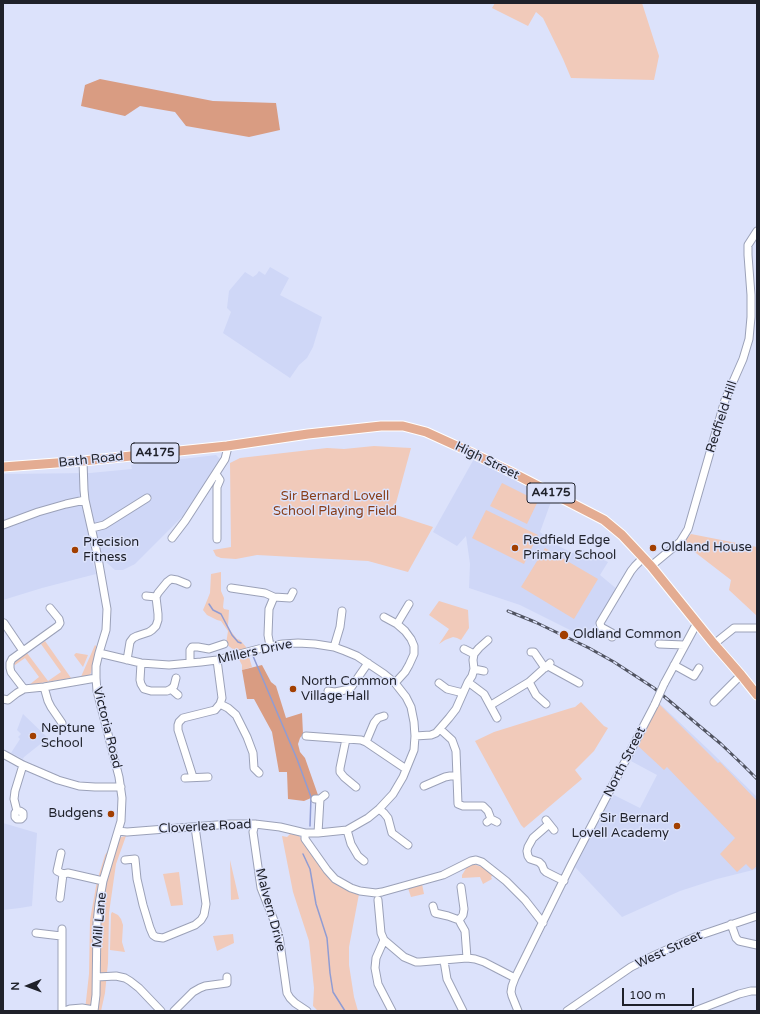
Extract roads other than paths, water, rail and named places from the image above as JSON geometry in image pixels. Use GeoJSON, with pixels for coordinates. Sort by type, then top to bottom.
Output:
{"type":"FeatureCollection","features":[{"type":"Feature","properties":{"kind":"main road","name":"High Street"},"geometry":{"type":"LineString","coordinates":[[227,446],[308,434],[381,426],[403,426],[426,432],[478,455],[604,520],[622,535],[651,566],[757,695]]}},
{"type":"Feature","properties":{"kind":"main road","name":"Bath Road"},"geometry":{"type":"LineString","coordinates":[[3,467],[83,461],[227,446]]}},
{"type":"Feature","properties":{"kind":"street","name":"Redfield Hill"},"geometry":{"type":"LineString","coordinates":[[651,566],[680,542],[688,528],[725,400],[743,359],[749,339],[751,317],[748,245],[757,231]]}},
{"type":"Feature","properties":{"kind":"street"},"geometry":{"type":"LineString","coordinates":[[172,538],[185,521],[225,459],[227,446]]}},
{"type":"Feature","properties":{"kind":"street","name":"Victoria Road"},"geometry":{"type":"LineString","coordinates":[[83,461],[85,500],[108,609],[106,630],[96,666],[96,678],[100,706],[114,753],[121,787],[121,821],[118,831]]}},
{"type":"Feature","properties":{"kind":"street"},"geometry":{"type":"LineString","coordinates":[[216,474],[220,480],[217,487],[214,530],[217,539]]}},
{"type":"Feature","properties":{"kind":"street"},"geometry":{"type":"LineString","coordinates":[[92,528],[104,525],[147,498]]}},
{"type":"Feature","properties":{"kind":"street"},"geometry":{"type":"LineString","coordinates":[[3,525],[38,512],[85,500]]}},
{"type":"Feature","properties":{"kind":"street"},"geometry":{"type":"LineString","coordinates":[[612,637],[612,634],[601,627],[600,623],[631,571],[643,558]]}},
{"type":"Feature","properties":{"kind":"street"},"geometry":{"type":"LineString","coordinates":[[127,660],[132,638],[149,632],[156,626],[158,614],[156,597],[158,593],[171,579],[187,584]]}},
{"type":"Feature","properties":{"kind":"street"},"geometry":{"type":"LineString","coordinates":[[231,588],[240,587],[264,593],[292,597]]}},
{"type":"Feature","properties":{"kind":"street"},"geometry":{"type":"LineString","coordinates":[[270,646],[268,635],[272,594]]}},
{"type":"Feature","properties":{"kind":"street"},"geometry":{"type":"LineString","coordinates":[[146,596],[156,597]]}},
{"type":"Feature","properties":{"kind":"street"},"geometry":{"type":"LineString","coordinates":[[397,624],[410,604]]}},
{"type":"Feature","properties":{"kind":"street"},"geometry":{"type":"LineString","coordinates":[[24,689],[11,672],[10,663],[12,659],[58,626],[60,623],[59,619],[50,608]]}},
{"type":"Feature","properties":{"kind":"street"},"geometry":{"type":"LineString","coordinates":[[334,647],[340,628],[342,611]]}},
{"type":"Feature","properties":{"kind":"street"},"geometry":{"type":"LineString","coordinates":[[384,617],[397,624],[405,631],[414,646],[414,654],[409,665],[395,683]]}},
{"type":"Feature","properties":{"kind":"street"},"geometry":{"type":"LineString","coordinates":[[4,623],[23,651]]}},
{"type":"Feature","properties":{"kind":"street","name":"North Street"},"geometry":{"type":"LineString","coordinates":[[518,1011],[511,992],[515,978],[664,684],[697,623]]}},
{"type":"Feature","properties":{"kind":"street"},"geometry":{"type":"LineString","coordinates":[[714,644],[734,628],[757,628]]}},
{"type":"Feature","properties":{"kind":"street"},"geometry":{"type":"LineString","coordinates":[[415,736],[431,735],[436,733],[456,709],[472,676],[474,669],[474,654],[488,640]]}},
{"type":"Feature","properties":{"kind":"street","name":"Millers Drive"},"geometry":{"type":"LineString","coordinates":[[99,653],[142,663],[169,664],[217,660],[270,646],[298,643],[315,644],[334,647],[345,651],[368,663],[395,683],[406,697],[411,707],[415,736],[414,750],[403,777],[393,794],[368,818],[347,830],[305,833]]}},
{"type":"Feature","properties":{"kind":"street"},"geometry":{"type":"LineString","coordinates":[[190,663],[190,650],[192,647],[209,649],[224,644]]}},
{"type":"Feature","properties":{"kind":"street"},"geometry":{"type":"LineString","coordinates":[[659,644],[684,646]]}},
{"type":"Feature","properties":{"kind":"street"},"geometry":{"type":"LineString","coordinates":[[464,649],[474,654]]}},
{"type":"Feature","properties":{"kind":"street"},"geometry":{"type":"LineString","coordinates":[[531,652],[534,652],[548,666],[580,683]]}},
{"type":"Feature","properties":{"kind":"street"},"geometry":{"type":"LineString","coordinates":[[193,778],[178,730],[179,722],[183,718],[215,710],[220,704],[222,698],[217,660]]}},
{"type":"Feature","properties":{"kind":"street"},"geometry":{"type":"LineString","coordinates":[[142,663],[140,680],[144,689],[151,691],[171,689],[174,686],[176,678]]}},
{"type":"Feature","properties":{"kind":"street"},"geometry":{"type":"LineString","coordinates":[[333,693],[353,692],[368,663]]}},
{"type":"Feature","properties":{"kind":"street"},"geometry":{"type":"LineString","coordinates":[[674,665],[694,676],[699,668]]}},
{"type":"Feature","properties":{"kind":"street"},"geometry":{"type":"LineString","coordinates":[[491,705],[529,682],[548,666]]}},
{"type":"Feature","properties":{"kind":"street"},"geometry":{"type":"LineString","coordinates":[[474,669],[484,672]]}},
{"type":"Feature","properties":{"kind":"street"},"geometry":{"type":"LineString","coordinates":[[714,702],[741,675]]}},
{"type":"Feature","properties":{"kind":"street"},"geometry":{"type":"LineString","coordinates":[[3,699],[8,700],[24,689],[96,678]]}},
{"type":"Feature","properties":{"kind":"street"},"geometry":{"type":"LineString","coordinates":[[468,682],[484,694],[497,718]]}},
{"type":"Feature","properties":{"kind":"street"},"geometry":{"type":"LineString","coordinates":[[529,682],[536,695],[546,704]]}},
{"type":"Feature","properties":{"kind":"street"},"geometry":{"type":"LineString","coordinates":[[439,683],[447,689],[463,693]]}},
{"type":"Feature","properties":{"kind":"street"},"geometry":{"type":"LineString","coordinates":[[44,687],[51,707],[62,723]]}},
{"type":"Feature","properties":{"kind":"street"},"geometry":{"type":"LineString","coordinates":[[171,689],[178,695]]}},
{"type":"Feature","properties":{"kind":"street"},"geometry":{"type":"LineString","coordinates":[[220,704],[228,708],[236,715],[253,753],[254,768],[259,773]]}},
{"type":"Feature","properties":{"kind":"street"},"geometry":{"type":"LineString","coordinates":[[366,742],[374,723],[378,718],[384,716]]}},
{"type":"Feature","properties":{"kind":"street"},"geometry":{"type":"LineString","coordinates":[[440,729],[452,740],[456,751],[456,808],[463,806],[483,806],[488,811],[492,821]]}},
{"type":"Feature","properties":{"kind":"street"},"geometry":{"type":"LineString","coordinates":[[306,736],[320,734],[361,740],[406,769]]}},
{"type":"Feature","properties":{"kind":"street"},"geometry":{"type":"LineString","coordinates":[[346,739],[340,772],[347,783],[356,787]]}},
{"type":"Feature","properties":{"kind":"street"},"geometry":{"type":"LineString","coordinates":[[3,754],[23,765],[58,780],[79,786],[95,788],[121,787]]}},
{"type":"Feature","properties":{"kind":"street"},"geometry":{"type":"LineString","coordinates":[[17,811],[14,791],[23,765]]}},
{"type":"Feature","properties":{"kind":"street"},"geometry":{"type":"LineString","coordinates":[[423,785],[445,777],[456,776]]}},
{"type":"Feature","properties":{"kind":"street"},"geometry":{"type":"LineString","coordinates":[[185,778],[208,777]]}},
{"type":"Feature","properties":{"kind":"street"},"geometry":{"type":"LineString","coordinates":[[318,833],[320,798]]}},
{"type":"Feature","properties":{"kind":"street"},"geometry":{"type":"LineString","coordinates":[[379,809],[388,818],[392,833],[406,840]]}},
{"type":"Feature","properties":{"kind":"street","name":"Cloverlea Road"},"geometry":{"type":"LineString","coordinates":[[118,831],[127,832],[230,824],[254,824],[280,827],[305,833]]}},
{"type":"Feature","properties":{"kind":"street","name":"Malvern Drive"},"geometry":{"type":"LineString","coordinates":[[254,824],[253,832],[262,888],[279,936],[287,993],[294,1003],[307,1011]]}},
{"type":"Feature","properties":{"kind":"street"},"geometry":{"type":"LineString","coordinates":[[550,825],[533,838],[528,847],[528,856],[530,859],[539,862],[546,872],[564,881]]}},
{"type":"Feature","properties":{"kind":"street"},"geometry":{"type":"LineString","coordinates":[[125,860],[135,859],[137,880],[143,905],[153,935],[163,938],[194,925],[201,920],[204,915],[206,904],[195,827]]}},
{"type":"Feature","properties":{"kind":"street"},"geometry":{"type":"LineString","coordinates":[[347,830],[356,858],[364,861]]}},
{"type":"Feature","properties":{"kind":"street","name":"Mill Lane"},"geometry":{"type":"LineString","coordinates":[[94,1010],[97,977],[97,923],[99,904],[103,881],[118,831]]}},
{"type":"Feature","properties":{"kind":"street"},"geometry":{"type":"LineString","coordinates":[[305,833],[305,839],[331,875],[335,879],[360,892],[382,892],[443,875],[476,860],[482,862],[506,881],[525,900],[543,923]]}},
{"type":"Feature","properties":{"kind":"street"},"geometry":{"type":"LineString","coordinates":[[61,853],[57,872],[103,881]]}},
{"type":"Feature","properties":{"kind":"street"},"geometry":{"type":"LineString","coordinates":[[60,898],[63,874]]}},
{"type":"Feature","properties":{"kind":"street"},"geometry":{"type":"LineString","coordinates":[[459,920],[464,908],[460,887]]}},
{"type":"Feature","properties":{"kind":"street"},"geometry":{"type":"LineString","coordinates":[[378,900],[383,918],[381,933],[384,940],[404,956],[416,962],[467,958],[475,959],[515,978]]}},
{"type":"Feature","properties":{"kind":"street"},"geometry":{"type":"LineString","coordinates":[[433,912],[459,920],[465,932],[467,958]]}},
{"type":"Feature","properties":{"kind":"street","name":"West Street"},"geometry":{"type":"LineString","coordinates":[[567,1011],[631,968],[655,955],[695,937],[757,916]]}},
{"type":"Feature","properties":{"kind":"street"},"geometry":{"type":"LineString","coordinates":[[731,924],[736,938],[739,941],[757,945]]}},
{"type":"Feature","properties":{"kind":"street"},"geometry":{"type":"LineString","coordinates":[[36,933],[61,933],[62,1011]]}},
{"type":"Feature","properties":{"kind":"street"},"geometry":{"type":"LineString","coordinates":[[384,940],[376,958],[375,968],[378,984],[392,1011]]}},
{"type":"Feature","properties":{"kind":"street"},"geometry":{"type":"LineString","coordinates":[[444,961],[447,980],[463,1011]]}},
{"type":"Feature","properties":{"kind":"street"},"geometry":{"type":"LineString","coordinates":[[97,977],[116,976],[130,981],[139,988],[161,1011]]}},
{"type":"Feature","properties":{"kind":"street"},"geometry":{"type":"LineString","coordinates":[[174,1011],[200,988],[228,983],[227,977]]}},
{"type":"Feature","properties":{"kind":"street"},"geometry":{"type":"LineString","coordinates":[[697,1011],[739,994],[757,991]]}},
{"type":"Feature","properties":{"kind":"street"},"geometry":{"type":"LineString","coordinates":[[65,1011],[82,1008],[94,1010]]}},
{"type":"Feature","properties":{"kind":"waterway"},"geometry":{"type":"LineString","coordinates":[[209,604],[213,610],[221,614],[232,635],[238,642],[241,643]]}},
{"type":"Feature","properties":{"kind":"waterway"},"geometry":{"type":"LineString","coordinates":[[253,656],[297,759],[311,797],[310,826]]}},
{"type":"Feature","properties":{"kind":"waterway"},"geometry":{"type":"LineString","coordinates":[[303,854],[310,869],[316,904],[327,938],[333,992],[345,1011]]}},
{"type":"Feature","properties":{"kind":"railway"},"geometry":{"type":"LineString","coordinates":[[508,611],[535,622],[589,648],[654,688],[721,744],[757,779]]}},
{"type":"Feature","properties":{"kind":"place","name":"Redfield Edge Primary School"},"geometry":{"type":"Point","coordinates":[515,548]}},
{"type":"Feature","properties":{"kind":"place","name":"Oldland House"},"geometry":{"type":"Point","coordinates":[653,548]}},
{"type":"Feature","properties":{"kind":"place","name":"Precision Fitness"},"geometry":{"type":"Point","coordinates":[75,550]}},
{"type":"Feature","properties":{"kind":"place","name":"Oldland Common"},"geometry":{"type":"Point","coordinates":[564,635]}},
{"type":"Feature","properties":{"kind":"place","name":"North Common Village Hall"},"geometry":{"type":"Point","coordinates":[293,689]}},
{"type":"Feature","properties":{"kind":"place","name":"Neptune School"},"geometry":{"type":"Point","coordinates":[33,736]}},
{"type":"Feature","properties":{"kind":"place","name":"Budgens"},"geometry":{"type":"Point","coordinates":[111,814]}},
{"type":"Feature","properties":{"kind":"place","name":"Sir Bernard Lovell Academy"},"geometry":{"type":"Point","coordinates":[677,826]}},
{"type":"Feature","properties":{"kind":"park label","name":"Sir Bernard Lovell School Playing Field"},"geometry":{"type":"Point","coordinates":[335,504]}}]}
